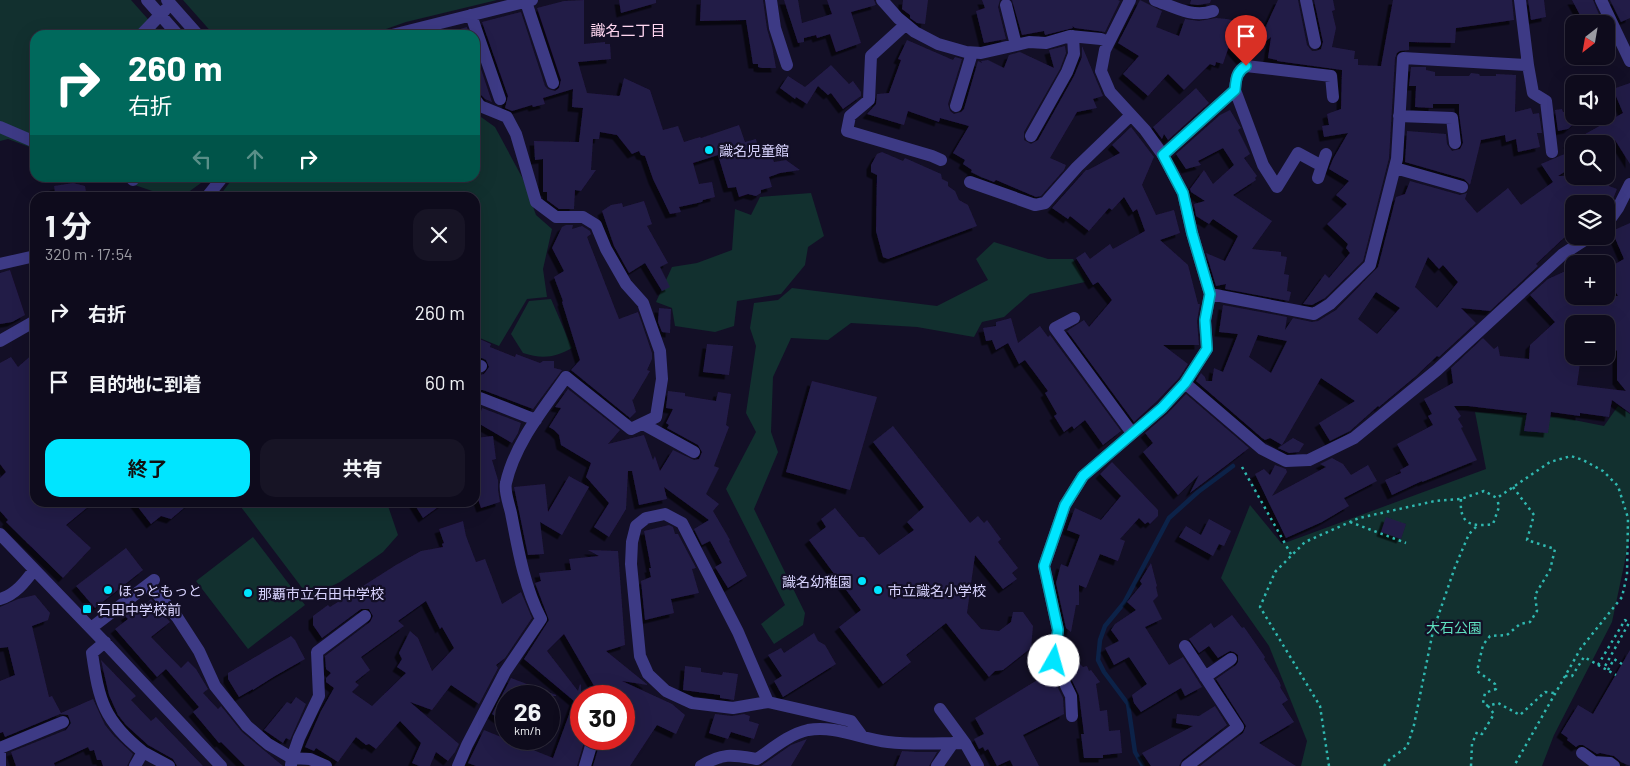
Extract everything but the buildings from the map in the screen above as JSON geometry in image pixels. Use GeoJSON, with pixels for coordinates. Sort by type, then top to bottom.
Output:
{"type":"FeatureCollection","features":[{"type":"Feature","properties":{"kind":"street"},"geometry":{"type":"LineString","coordinates":[[147,0],[174,30]]}},
{"type":"Feature","properties":{"kind":"street"},"geometry":{"type":"LineString","coordinates":[[771,0],[775,28],[787,65]]}},
{"type":"Feature","properties":{"kind":"street"},"geometry":{"type":"LineString","coordinates":[[882,0],[905,25],[938,44],[972,53],[981,54],[1029,42],[1046,43],[1074,36],[1101,39],[1109,42]]}},
{"type":"Feature","properties":{"kind":"street"},"geometry":{"type":"LineString","coordinates":[[1072,716],[1071,696],[1054,661],[1058,630],[1044,566],[1065,505],[1083,476],[1162,408],[1185,383],[1207,349],[1205,320],[1210,294],[1192,233],[1183,193],[1163,155],[1145,130],[1110,92],[1101,70],[1102,60],[1109,42],[1130,0]]}},
{"type":"Feature","properties":{"kind":"street"},"geometry":{"type":"LineString","coordinates":[[1155,0],[1190,13],[1203,14],[1213,11]]}},
{"type":"Feature","properties":{"kind":"street"},"geometry":{"type":"LineString","coordinates":[[1306,0],[1315,43]]}},
{"type":"Feature","properties":{"kind":"street"},"geometry":{"type":"LineString","coordinates":[[1520,0],[1533,93],[1546,101],[1552,152]]}},
{"type":"Feature","properties":{"kind":"street"},"geometry":{"type":"LineString","coordinates":[[1601,0],[1630,61]]}},
{"type":"Feature","properties":{"kind":"street"},"geometry":{"type":"LineString","coordinates":[[435,30],[472,15],[529,1],[552,83]]}},
{"type":"Feature","properties":{"kind":"street"},"geometry":{"type":"LineString","coordinates":[[146,30],[169,2],[194,30]]}},
{"type":"Feature","properties":{"kind":"street"},"geometry":{"type":"LineString","coordinates":[[1006,5],[1016,45]]}},
{"type":"Feature","properties":{"kind":"street"},"geometry":{"type":"LineString","coordinates":[[472,15],[477,30]]}},
{"type":"Feature","properties":{"kind":"street"},"geometry":{"type":"LineString","coordinates":[[905,25],[871,56],[869,100],[850,116],[847,131],[941,160]]}},
{"type":"Feature","properties":{"kind":"street"},"geometry":{"type":"LineString","coordinates":[[1031,136],[1067,72],[1074,54],[1074,36]]}},
{"type":"Feature","properties":{"kind":"street"},"geometry":{"type":"LineString","coordinates":[[480,39],[500,99]]}},
{"type":"Feature","properties":{"kind":"street"},"geometry":{"type":"LineString","coordinates":[[956,106],[972,53]]}},
{"type":"Feature","properties":{"kind":"street"},"geometry":{"type":"LineString","coordinates":[[1210,294],[1314,314],[1330,304],[1370,265],[1395,168],[1403,58],[1528,65]]}},
{"type":"Feature","properties":{"kind":"street"},"geometry":{"type":"LineString","coordinates":[[1322,166],[1298,153],[1277,187],[1263,165],[1235,90],[1237,74],[1246,66],[1331,76],[1333,97]]}},
{"type":"Feature","properties":{"kind":"street"},"geometry":{"type":"LineString","coordinates":[[1163,155],[1235,90]]}},
{"type":"Feature","properties":{"kind":"street"},"geometry":{"type":"LineString","coordinates":[[458,766],[504,672],[541,619],[531,600],[520,561],[506,485],[517,451],[566,377],[631,429],[656,417],[662,379],[660,351],[643,303],[626,284],[606,249],[596,225],[583,217],[556,217],[536,202],[516,134],[507,117],[480,106]]}},
{"type":"Feature","properties":{"kind":"street"},"geometry":{"type":"LineString","coordinates":[[970,182],[1035,205],[1045,203],[1077,167],[1131,115]]}},
{"type":"Feature","properties":{"kind":"street"},"geometry":{"type":"LineString","coordinates":[[1399,116],[1452,118],[1455,143]]}},
{"type":"Feature","properties":{"kind":"street"},"geometry":{"type":"LineString","coordinates":[[0,127],[30,140]]}},
{"type":"Feature","properties":{"kind":"street"},"geometry":{"type":"LineString","coordinates":[[1395,168],[1462,187]]}},
{"type":"Feature","properties":{"kind":"street"},"geometry":{"type":"LineString","coordinates":[[211,192],[219,182]]}},
{"type":"Feature","properties":{"kind":"street"},"geometry":{"type":"LineString","coordinates":[[1615,212],[1630,184]]}},
{"type":"Feature","properties":{"kind":"street"},"geometry":{"type":"LineString","coordinates":[[1185,383],[1262,449],[1286,461],[1309,460],[1354,438],[1437,370],[1563,254],[1577,245]]}},
{"type":"Feature","properties":{"kind":"street"},"geometry":{"type":"LineString","coordinates":[[0,264],[30,257]]}},
{"type":"Feature","properties":{"kind":"street"},"geometry":{"type":"LineString","coordinates":[[1074,318],[1055,328],[1132,432]]}},
{"type":"Feature","properties":{"kind":"street"},"geometry":{"type":"LineString","coordinates":[[0,341],[30,324]]}},
{"type":"Feature","properties":{"kind":"street"},"geometry":{"type":"LineString","coordinates":[[480,398],[536,420]]}},
{"type":"Feature","properties":{"kind":"street"},"geometry":{"type":"LineString","coordinates":[[643,424],[694,452]]}},
{"type":"Feature","properties":{"kind":"street"},"geometry":{"type":"LineString","coordinates":[[768,702],[738,632],[682,523],[665,514],[646,518],[636,526],[632,542],[631,564],[640,656],[648,674],[666,692],[692,703],[733,708],[768,702],[851,721],[862,736]]}},
{"type":"Feature","properties":{"kind":"street"},"geometry":{"type":"LineString","coordinates":[[0,534],[105,642],[221,766]]}},
{"type":"Feature","properties":{"kind":"street"},"geometry":{"type":"LineString","coordinates":[[0,599],[9,596],[27,580],[34,570]]}},
{"type":"Feature","properties":{"kind":"street"},"geometry":{"type":"LineString","coordinates":[[91,628],[152,582],[199,652],[215,686],[247,726],[292,762],[310,759],[326,766]]}},
{"type":"Feature","properties":{"kind":"street"},"geometry":{"type":"LineString","coordinates":[[292,762],[298,738],[320,696],[317,652],[365,616]]}},
{"type":"Feature","properties":{"kind":"street"},"geometry":{"type":"LineString","coordinates":[[105,642],[92,653],[99,694],[109,717],[118,730],[143,752],[168,766]]}},
{"type":"Feature","properties":{"kind":"street"},"geometry":{"type":"LineString","coordinates":[[1185,646],[1238,727],[1187,766]]}},
{"type":"Feature","properties":{"kind":"street"},"geometry":{"type":"LineString","coordinates":[[1204,677],[1231,659]]}},
{"type":"Feature","properties":{"kind":"street"},"geometry":{"type":"LineString","coordinates":[[940,709],[959,743],[978,766]]}},
{"type":"Feature","properties":{"kind":"street"},"geometry":{"type":"LineString","coordinates":[[0,748],[63,722]]}},
{"type":"Feature","properties":{"kind":"street"},"geometry":{"type":"LineString","coordinates":[[701,766],[711,760],[732,754],[759,763],[787,739],[807,730],[834,730],[886,742],[924,745],[959,743]]}},
{"type":"Feature","properties":{"kind":"street"},"geometry":{"type":"LineString","coordinates":[[937,766],[959,743]]}},
{"type":"Feature","properties":{"kind":"street"},"geometry":{"type":"LineString","coordinates":[[585,766],[590,750]]}},
{"type":"Feature","properties":{"kind":"street"},"geometry":{"type":"LineString","coordinates":[[135,766],[143,752]]}},
{"type":"Feature","properties":{"kind":"street"},"geometry":{"type":"LineString","coordinates":[[1582,752],[1594,762],[1610,763],[1614,766]]}},
{"type":"Feature","properties":{"kind":"street"},"geometry":{"type":"LineString","coordinates":[[0,753],[0,766]]}},
{"type":"Feature","properties":{"kind":"path"},"geometry":{"type":"LineString","coordinates":[[1497,498],[1550,462],[1571,456],[1603,471],[1618,486],[1629,517],[1627,575],[1622,597],[1581,648],[1514,766]]}},
{"type":"Feature","properties":{"kind":"path"},"geometry":{"type":"LineString","coordinates":[[1242,466],[1292,556]]}},
{"type":"Feature","properties":{"kind":"path"},"geometry":{"type":"LineString","coordinates":[[1471,766],[1472,744],[1477,732],[1482,734],[1494,714],[1483,703],[1485,693],[1496,689],[1495,684],[1477,671],[1483,645],[1490,636],[1508,635],[1520,624],[1530,622],[1537,610],[1536,595],[1550,570],[1555,549],[1527,540],[1534,515],[1513,487]]}},
{"type":"Feature","properties":{"kind":"path"},"geometry":{"type":"LineString","coordinates":[[1329,766],[1320,706],[1260,607],[1275,572],[1305,542],[1359,518],[1435,501],[1461,499],[1484,491],[1497,498]]}},
{"type":"Feature","properties":{"kind":"path"},"geometry":{"type":"LineString","coordinates":[[1461,499],[1463,516],[1472,525],[1478,526],[1493,524],[1499,508],[1497,498]]}},
{"type":"Feature","properties":{"kind":"path"},"geometry":{"type":"LineString","coordinates":[[1350,522],[1406,543]]}},
{"type":"Feature","properties":{"kind":"path"},"geometry":{"type":"LineString","coordinates":[[1384,766],[1390,759],[1407,747],[1414,725],[1433,631],[1455,567],[1469,534],[1478,526]]}},
{"type":"Feature","properties":{"kind":"path"},"geometry":{"type":"LineString","coordinates":[[1598,665],[1625,620],[1629,623],[1604,668]]}},
{"type":"Feature","properties":{"kind":"path"},"geometry":{"type":"LineString","coordinates":[[1565,676],[1572,676],[1584,657],[1616,675]]}},
{"type":"Feature","properties":{"kind":"path"},"geometry":{"type":"LineString","coordinates":[[1608,670],[1614,659],[1622,664]]}},
{"type":"Feature","properties":{"kind":"path"},"geometry":{"type":"LineString","coordinates":[[1488,706],[1498,703],[1520,715],[1545,692],[1555,693]]}},
{"type":"Feature","properties":{"kind":"green space"},"geometry":{"type":"Polygon","coordinates":[[[0,0],[131,0],[158,30],[30,30],[30,147],[8,139],[0,141],[0,0]]]}},
{"type":"Feature","properties":{"kind":"green space"},"geometry":{"type":"Polygon","coordinates":[[[183,0],[497,0],[406,22],[383,30],[210,30],[183,0]]]}},
{"type":"Feature","properties":{"kind":"green space"},"geometry":{"type":"Polygon","coordinates":[[[480,116],[495,127],[523,179],[536,215],[552,229],[543,269],[547,297],[527,299],[499,346],[480,338],[480,192],[222,192],[230,182],[480,182],[480,116]]]}},
{"type":"Feature","properties":{"kind":"green space"},"geometry":{"type":"Polygon","coordinates":[[[126,182],[202,182],[188,192],[155,192],[126,182]]]}},
{"type":"Feature","properties":{"kind":"green space"},"geometry":{"type":"Polygon","coordinates":[[[811,193],[824,236],[808,247],[805,265],[781,294],[737,301],[734,326],[715,332],[675,326],[672,308],[656,302],[672,267],[697,263],[732,250],[735,209],[751,215],[760,197],[811,193]]]}},
{"type":"Feature","properties":{"kind":"green space"},"geometry":{"type":"Polygon","coordinates":[[[994,242],[1048,259],[1073,259],[1085,282],[1030,294],[1004,317],[982,322],[974,337],[917,327],[851,323],[828,340],[791,338],[773,377],[771,432],[778,452],[754,509],[805,613],[803,625],[774,644],[761,624],[785,605],[726,489],[756,432],[746,413],[756,346],[750,328],[754,303],[778,300],[792,288],[937,306],[988,280],[976,259],[994,242]]]}},
{"type":"Feature","properties":{"kind":"green space"},"geometry":{"type":"Polygon","coordinates":[[[551,299],[572,348],[560,354],[548,356],[523,353],[511,334],[529,301],[551,299]]]}},
{"type":"Feature","properties":{"kind":"green space","name":"大石公園"},"geometry":{"type":"Polygon","coordinates":[[[1618,406],[1630,414],[1630,537],[1612,622],[1554,735],[1542,766],[1301,766],[1307,741],[1269,646],[1221,578],[1250,505],[1282,544],[1486,469],[1475,412],[1559,417],[1604,426],[1618,406]]]}},
{"type":"Feature","properties":{"kind":"green space"},"geometry":{"type":"Polygon","coordinates":[[[241,507],[388,507],[398,535],[383,552],[340,582],[309,597],[241,507]]]}},
{"type":"Feature","properties":{"kind":"green space"},"geometry":{"type":"Polygon","coordinates":[[[253,537],[305,605],[248,649],[196,581],[253,537]]]}},
{"type":"Feature","properties":{"kind":"waterway"},"geometry":{"type":"LineString","coordinates":[[1143,766],[1135,752],[1128,704],[1104,672],[1098,660],[1100,640],[1105,626],[1124,603],[1169,518],[1198,492],[1233,466]]}},
{"type":"Feature","properties":{"kind":"place","name":"識名児童館"},"geometry":{"type":"Point","coordinates":[709,150]}},
{"type":"Feature","properties":{"kind":"place","name":"識名幼稚園"},"geometry":{"type":"Point","coordinates":[862,581]}},
{"type":"Feature","properties":{"kind":"place","name":"ほっともっと"},"geometry":{"type":"Point","coordinates":[108,590]}},
{"type":"Feature","properties":{"kind":"place","name":"市立識名小学校"},"geometry":{"type":"Point","coordinates":[878,590]}},
{"type":"Feature","properties":{"kind":"place","name":"那覇市立石田中学校"},"geometry":{"type":"Point","coordinates":[248,593]}},
{"type":"Feature","properties":{"kind":"place","name":"石田中学校前"},"geometry":{"type":"Point","coordinates":[87,609]}},
{"type":"Feature","properties":{"kind":"district","name":"識名二丁目"},"geometry":{"type":"Point","coordinates":[628,30]}},
{"type":"Feature","properties":{"kind":"route"},"geometry":{"type":"LineString","coordinates":[[1054,661],[1058,630],[1044,566],[1065,505],[1083,476],[1162,408],[1185,383],[1207,349],[1205,320],[1210,294],[1192,233],[1183,193],[1163,155],[1235,90],[1237,74],[1246,66]]}}]}
